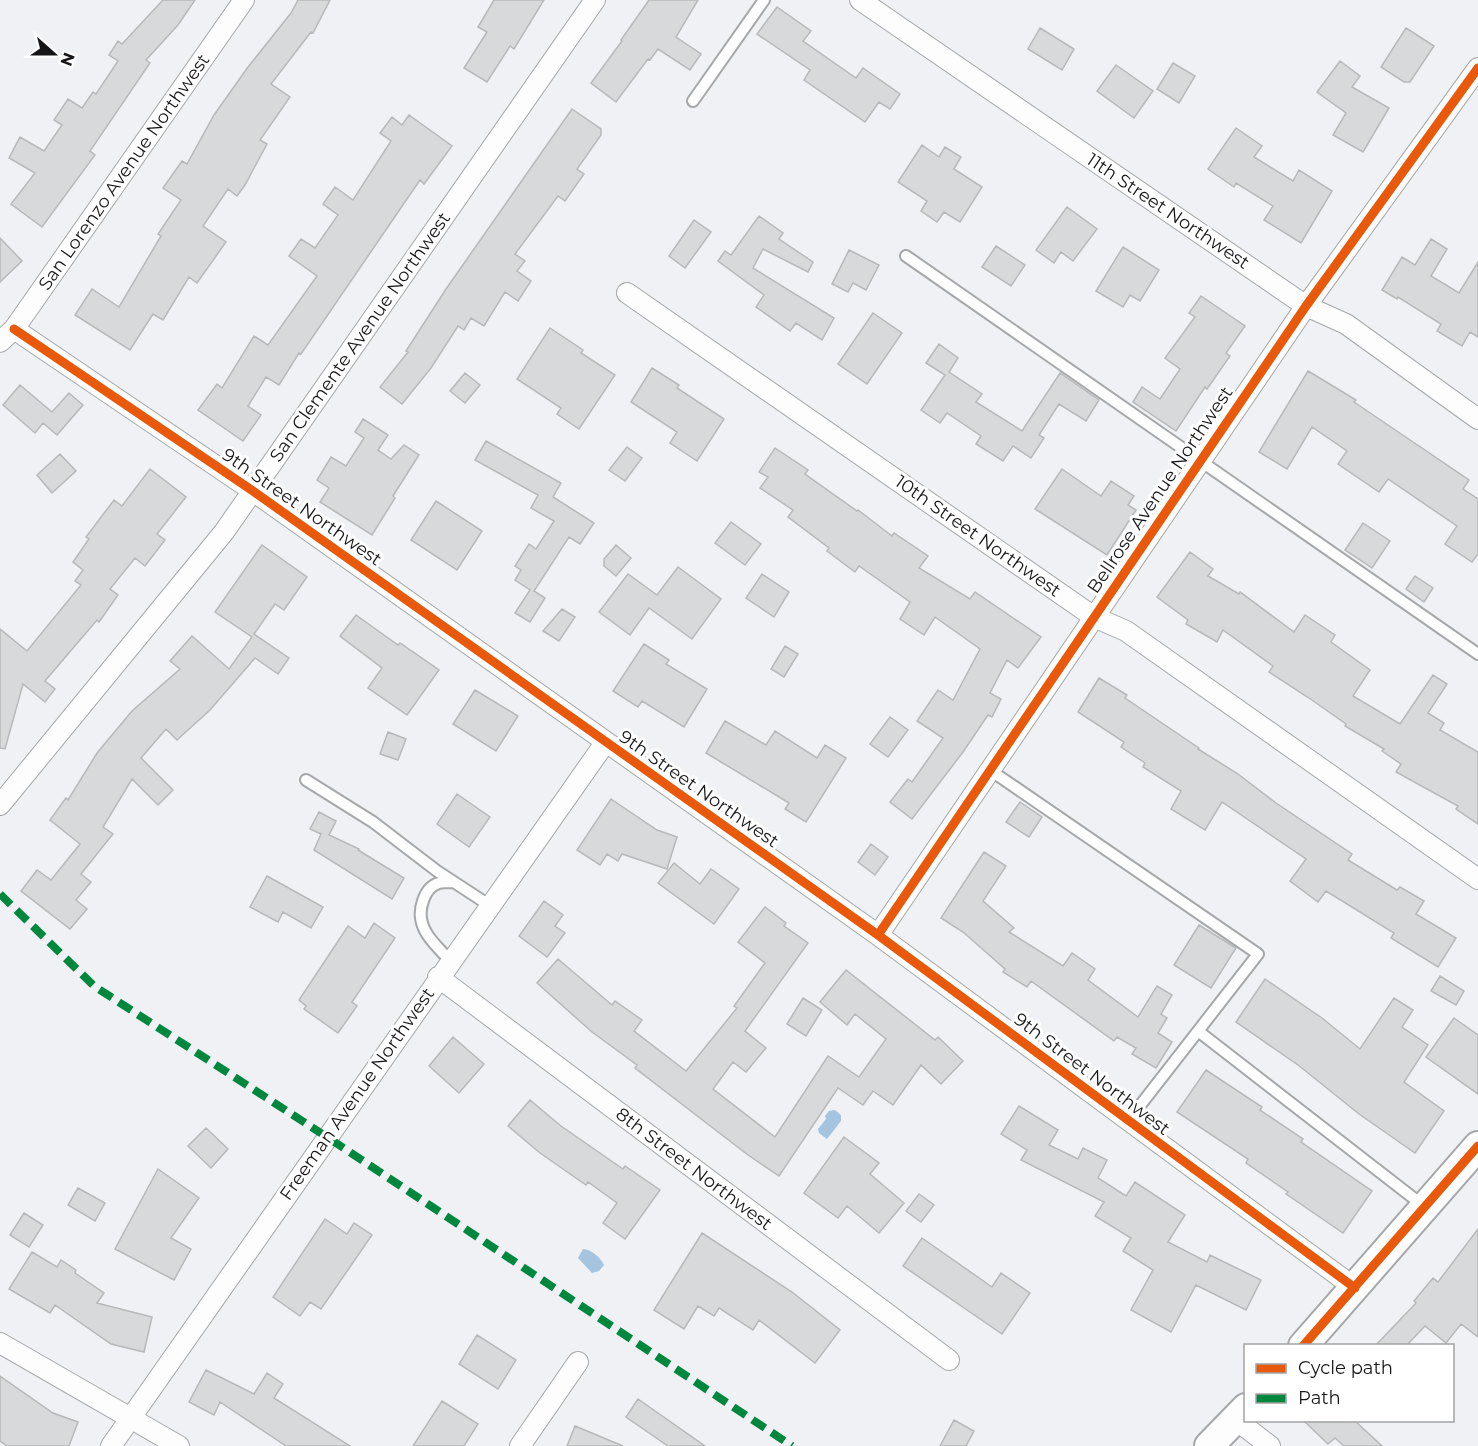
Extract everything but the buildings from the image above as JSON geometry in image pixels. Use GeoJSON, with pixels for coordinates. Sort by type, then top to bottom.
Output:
{"type":"FeatureCollection","features":[{"type":"Feature","properties":{"kind":"main road"},"geometry":{"type":"LineString","coordinates":[[1304,1344],[1478,1146]]}},
{"type":"Feature","properties":{"kind":"main road"},"geometry":{"type":"LineString","coordinates":[[1209,1446],[1240,1414]]}},
{"type":"Feature","properties":{"kind":"street","name":"San Lorenzo Avenue Northwest"},"geometry":{"type":"LineString","coordinates":[[0,342],[14,329],[244,0]]}},
{"type":"Feature","properties":{"kind":"street","name":"San Clemente Avenue Northwest"},"geometry":{"type":"LineString","coordinates":[[0,805],[224,532],[596,0]]}},
{"type":"Feature","properties":{"kind":"street","name":"11th Street Northwest"},"geometry":{"type":"LineString","coordinates":[[860,0],[1306,306],[1346,324],[1478,419]]}},
{"type":"Feature","properties":{"kind":"street","name":"Bellrose Avenue Northwest"},"geometry":{"type":"LineString","coordinates":[[878,936],[1306,306],[1478,68]]}},
{"type":"Feature","properties":{"kind":"street","name":"10th Street Northwest"},"geometry":{"type":"LineString","coordinates":[[627,293],[1094,617],[1126,631],[1478,879]]}},
{"type":"Feature","properties":{"kind":"street","name":"9th Street Northwest"},"geometry":{"type":"LineString","coordinates":[[14,329],[253,491],[878,936],[1355,1288]]}},
{"type":"Feature","properties":{"kind":"street","name":"Freeman Avenue Northwest"},"geometry":{"type":"LineString","coordinates":[[111,1446],[605,743]]}},
{"type":"Feature","properties":{"kind":"street","name":"8th Street Northwest"},"geometry":{"type":"LineString","coordinates":[[438,978],[949,1360]]}},
{"type":"Feature","properties":{"kind":"street"},"geometry":{"type":"LineString","coordinates":[[0,1343],[179,1446]]}},
{"type":"Feature","properties":{"kind":"street"},"geometry":{"type":"LineString","coordinates":[[520,1446],[578,1362]]}},
{"type":"Feature","properties":{"kind":"street"},"geometry":{"type":"LineString","coordinates":[[1248,1422],[1270,1446]]}},
{"type":"Feature","properties":{"kind":"lane"},"geometry":{"type":"LineString","coordinates":[[693,100],[764,0]]}},
{"type":"Feature","properties":{"kind":"lane"},"geometry":{"type":"LineString","coordinates":[[906,256],[1478,654]]}},
{"type":"Feature","properties":{"kind":"lane"},"geometry":{"type":"LineString","coordinates":[[990,770],[1258,954],[1128,1121]]}},
{"type":"Feature","properties":{"kind":"lane"},"geometry":{"type":"LineString","coordinates":[[306,780],[373,822],[489,906]]}},
{"type":"Feature","properties":{"kind":"lane"},"geometry":{"type":"LineString","coordinates":[[450,961],[421,923],[422,903],[428,890],[437,883],[453,882]]}},
{"type":"Feature","properties":{"kind":"lane"},"geometry":{"type":"LineString","coordinates":[[1198,1031],[1426,1207]]}},
{"type":"Feature","properties":{"kind":"water"},"geometry":{"type":"Polygon","coordinates":[[[835,1110],[841,1115],[841,1121],[827,1139],[819,1133],[818,1129],[829,1111],[835,1110]]]}},
{"type":"Feature","properties":{"kind":"water"},"geometry":{"type":"Polygon","coordinates":[[[583,1249],[592,1252],[601,1260],[604,1265],[599,1271],[592,1273],[578,1258],[583,1249]]]}},
{"type":"Feature","properties":{"kind":"marked path"},"geometry":{"type":"LineString","coordinates":[[0,894],[94,986],[327,1137],[792,1446]]}},
{"type":"Feature","properties":{"kind":"cycle path"},"geometry":{"type":"LineString","coordinates":[[878,935],[1306,306],[1478,68]]}},
{"type":"Feature","properties":{"kind":"cycle path"},"geometry":{"type":"LineString","coordinates":[[14,329],[253,491],[878,935],[1355,1288]]}},
{"type":"Feature","properties":{"kind":"cycle path"},"geometry":{"type":"LineString","coordinates":[[1305,1344],[1478,1146]]}}]}
